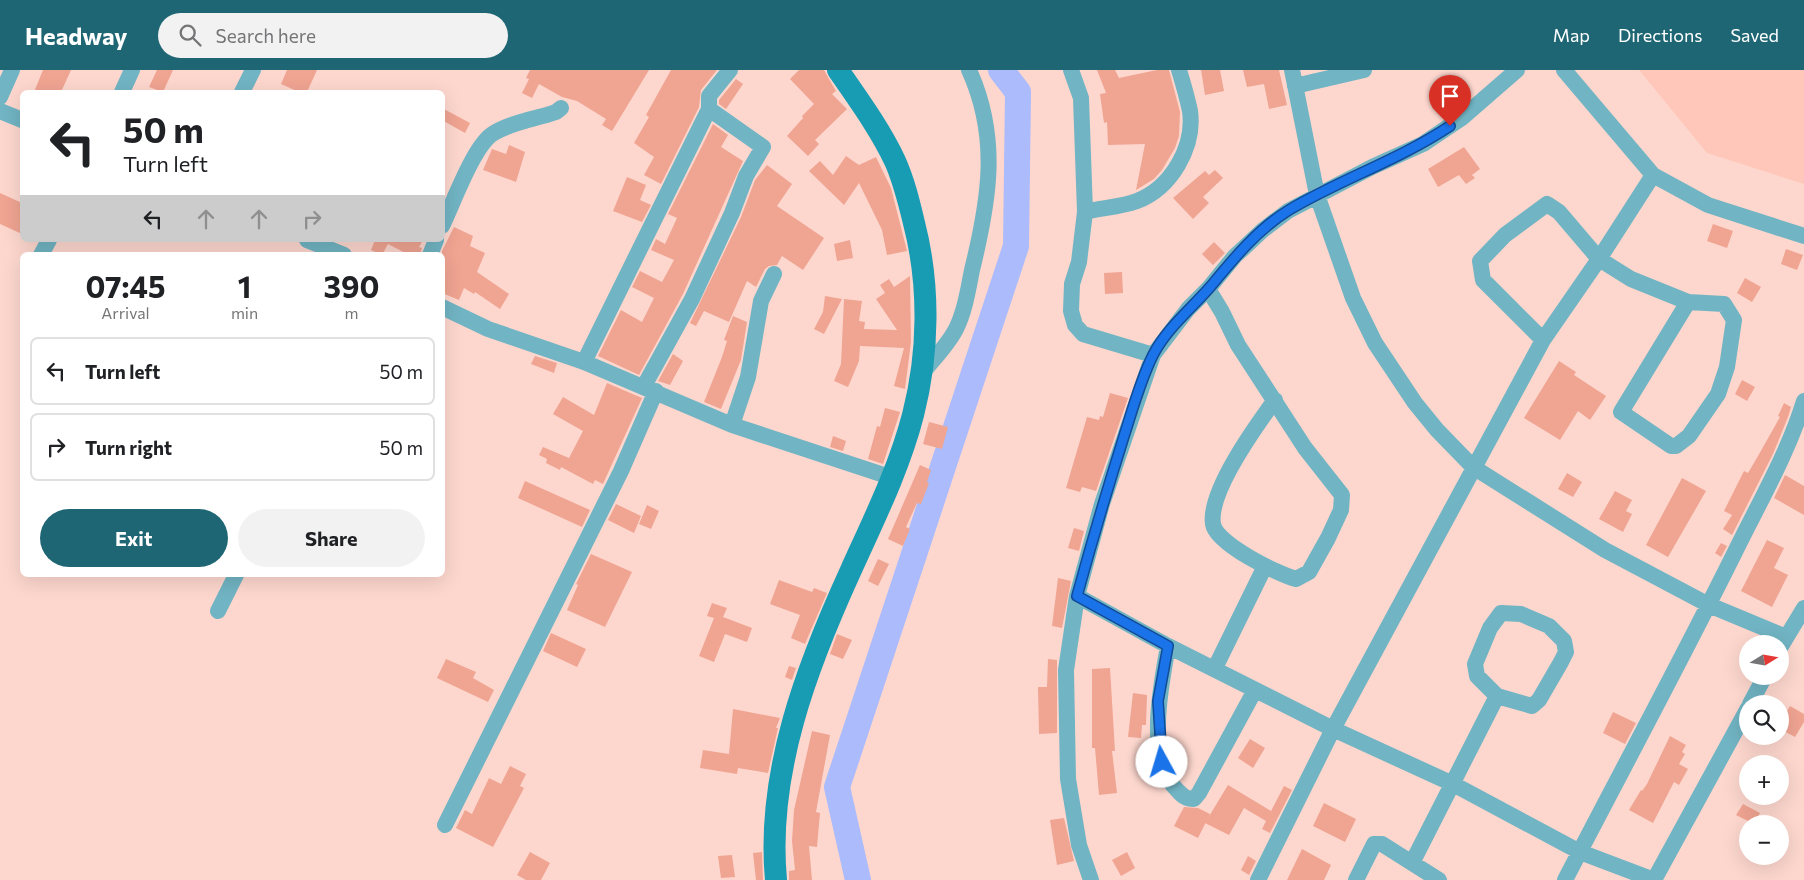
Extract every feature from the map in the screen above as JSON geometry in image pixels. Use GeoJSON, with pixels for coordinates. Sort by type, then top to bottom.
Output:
{"type":"FeatureCollection","features":[{"type":"Feature","properties":{"kind":"street"},"geometry":{"type":"LineString","coordinates":[[0,97],[12,70]]}},
{"type":"Feature","properties":{"kind":"street"},"geometry":{"type":"LineString","coordinates":[[123,90],[132,70]]}},
{"type":"Feature","properties":{"kind":"street"},"geometry":{"type":"LineString","coordinates":[[243,90],[253,70]]}},
{"type":"Feature","properties":{"kind":"street"},"geometry":{"type":"LineString","coordinates":[[584,362],[710,109],[709,96],[730,70]]}},
{"type":"Feature","properties":{"kind":"street"},"geometry":{"type":"LineString","coordinates":[[776,880],[773,847],[778,788],[793,723],[816,650],[893,478],[913,415],[922,374],[925,321],[924,268],[907,194],[895,161],[838,70]]}},
{"type":"Feature","properties":{"kind":"street"},"geometry":{"type":"LineString","coordinates":[[922,374],[947,344],[957,327],[964,308],[986,213],[989,172],[985,116],[976,86],[968,70]]}},
{"type":"Feature","properties":{"kind":"street"},"geometry":{"type":"LineString","coordinates":[[1071,70],[1081,98],[1084,212],[1079,262],[1072,284],[1070,311],[1075,325],[1083,334],[1153,355]]}},
{"type":"Feature","properties":{"kind":"street"},"geometry":{"type":"LineString","coordinates":[[1084,212],[1137,201],[1161,188],[1177,166],[1190,134],[1190,112],[1179,70]]}},
{"type":"Feature","properties":{"kind":"street"},"geometry":{"type":"LineString","coordinates":[[1292,70],[1317,195],[1350,290],[1375,343],[1415,403],[1473,467],[1605,550],[1767,635]]}},
{"type":"Feature","properties":{"kind":"street"},"geometry":{"type":"LineString","coordinates":[[1295,86],[1364,70]]}},
{"type":"Feature","properties":{"kind":"street"},"geometry":{"type":"LineString","coordinates":[[1091,880],[1079,845],[1068,779],[1066,670],[1077,596],[1102,504],[1153,355],[1188,309],[1208,289],[1235,256],[1288,210],[1423,144],[1463,117],[1517,70]]}},
{"type":"Feature","properties":{"kind":"street"},"geometry":{"type":"LineString","coordinates":[[1564,70],[1653,175],[1708,206],[1804,236]]}},
{"type":"Feature","properties":{"kind":"street"},"geometry":{"type":"LineString","coordinates":[[445,219],[476,152],[485,139],[494,132],[556,112],[561,108]]}},
{"type":"Feature","properties":{"kind":"street"},"geometry":{"type":"LineString","coordinates":[[445,825],[621,471],[650,389],[732,213],[746,176],[763,147],[710,109]]}},
{"type":"Feature","properties":{"kind":"street"},"geometry":{"type":"LineString","coordinates":[[0,111],[20,119]]}},
{"type":"Feature","properties":{"kind":"street"},"geometry":{"type":"LineString","coordinates":[[1258,880],[1333,729],[1543,340],[1653,175]]}},
{"type":"Feature","properties":{"kind":"street"},"geometry":{"type":"LineString","coordinates":[[1543,340],[1482,280],[1480,261],[1505,235],[1547,204],[1559,212],[1599,258],[1631,279],[1688,302],[1724,304],[1734,320],[1727,368],[1718,394],[1689,436],[1676,446],[1671,446],[1621,412],[1688,302]]}},
{"type":"Feature","properties":{"kind":"street"},"geometry":{"type":"LineString","coordinates":[[312,242],[337,252]]}},
{"type":"Feature","properties":{"kind":"street"},"geometry":{"type":"LineString","coordinates":[[732,425],[748,377],[761,301],[774,274]]}},
{"type":"Feature","properties":{"kind":"street"},"geometry":{"type":"LineString","coordinates":[[1208,289],[1238,345],[1275,400],[1305,448],[1342,495],[1341,510],[1309,572],[1296,579],[1265,566],[1221,539],[1213,526],[1212,513],[1232,464],[1246,440],[1275,400]]}},
{"type":"Feature","properties":{"kind":"street"},"geometry":{"type":"LineString","coordinates":[[445,308],[488,330],[584,362],[732,425],[893,478]]}},
{"type":"Feature","properties":{"kind":"street"},"geometry":{"type":"LineString","coordinates":[[1565,880],[1709,605],[1787,445],[1804,402]]}},
{"type":"Feature","properties":{"kind":"street"},"geometry":{"type":"LineString","coordinates":[[1215,668],[1265,566]]}},
{"type":"Feature","properties":{"kind":"street"},"geometry":{"type":"LineString","coordinates":[[218,611],[235,577]]}},
{"type":"Feature","properties":{"kind":"street"},"geometry":{"type":"LineString","coordinates":[[1077,596],[1168,646],[1333,729],[1453,784],[1580,852],[1654,880],[1739,724]]}},
{"type":"Feature","properties":{"kind":"street"},"geometry":{"type":"LineString","coordinates":[[1788,635],[1804,608]]}},
{"type":"Feature","properties":{"kind":"street"},"geometry":{"type":"LineString","coordinates":[[1501,613],[1521,614],[1550,626],[1564,641],[1566,652],[1539,700],[1532,706],[1497,696],[1476,676],[1475,664],[1490,628],[1501,613]]}},
{"type":"Feature","properties":{"kind":"street"},"geometry":{"type":"LineString","coordinates":[[1168,646],[1158,701],[1162,762],[1170,784],[1184,798],[1194,799],[1199,793],[1255,690]]}},
{"type":"Feature","properties":{"kind":"street"},"geometry":{"type":"LineString","coordinates":[[1412,863],[1497,696]]}},
{"type":"Feature","properties":{"kind":"street"},"geometry":{"type":"LineString","coordinates":[[1356,880],[1374,844],[1382,844],[1439,880]]}},
{"type":"Feature","properties":{"kind":"shaded area"},"geometry":{"type":"Polygon","coordinates":[[[1639,70],[1804,70],[1804,184],[1707,153],[1639,70]]]}},
{"type":"Feature","properties":{"kind":"building"},"geometry":{"type":"Polygon","coordinates":[[[43,70],[71,70],[62,90],[35,90],[43,70]]]}},
{"type":"Feature","properties":{"kind":"building"},"geometry":{"type":"Polygon","coordinates":[[[157,70],[173,70],[164,90],[149,87],[157,70]]]}},
{"type":"Feature","properties":{"kind":"building"},"geometry":{"type":"Polygon","coordinates":[[[287,70],[317,70],[308,90],[294,90],[281,84],[287,70]]]}},
{"type":"Feature","properties":{"kind":"building"},"geometry":{"type":"Polygon","coordinates":[[[530,70],[649,70],[612,131],[602,125],[606,119],[577,101],[562,97],[539,84],[532,98],[522,93],[529,79],[526,78],[530,70]]]}},
{"type":"Feature","properties":{"kind":"building"},"geometry":{"type":"Polygon","coordinates":[[[671,70],[717,70],[701,90],[699,107],[661,184],[644,175],[654,157],[634,143],[649,117],[646,115],[671,70]]]}},
{"type":"Feature","properties":{"kind":"building"},"geometry":{"type":"Polygon","coordinates":[[[799,70],[824,70],[836,91],[832,94],[847,109],[815,140],[819,144],[808,156],[787,136],[814,104],[790,79],[799,70]]]}},
{"type":"Feature","properties":{"kind":"building"},"geometry":{"type":"Polygon","coordinates":[[[1097,70],[1115,70],[1119,78],[1157,70],[1169,70],[1180,112],[1179,136],[1175,148],[1162,170],[1154,179],[1136,190],[1145,144],[1108,145],[1107,122],[1104,123],[1100,94],[1106,93],[1097,70]]]}},
{"type":"Feature","properties":{"kind":"building"},"geometry":{"type":"Polygon","coordinates":[[[1201,70],[1220,70],[1224,91],[1205,95],[1201,70]]]}},
{"type":"Feature","properties":{"kind":"building"},"geometry":{"type":"Polygon","coordinates":[[[1243,70],[1279,70],[1287,105],[1269,109],[1264,84],[1247,87],[1243,70]]]}},
{"type":"Feature","properties":{"kind":"building"},"geometry":{"type":"Polygon","coordinates":[[[736,79],[743,84],[726,109],[730,112],[719,104],[719,100],[736,79]]]}},
{"type":"Feature","properties":{"kind":"building"},"geometry":{"type":"Polygon","coordinates":[[[445,110],[470,123],[465,133],[445,122],[445,110]]]}},
{"type":"Feature","properties":{"kind":"building"},"geometry":{"type":"Polygon","coordinates":[[[713,124],[728,135],[721,147],[743,161],[683,294],[639,375],[598,356],[621,310],[642,322],[654,298],[632,287],[640,271],[662,282],[674,260],[651,250],[656,239],[665,244],[677,218],[668,214],[713,124]]]}},
{"type":"Feature","properties":{"kind":"building"},"geometry":{"type":"Polygon","coordinates":[[[509,145],[525,152],[516,182],[483,170],[492,149],[506,154],[509,145]]]}},
{"type":"Feature","properties":{"kind":"building"},"geometry":{"type":"Polygon","coordinates":[[[1464,147],[1480,169],[1472,175],[1475,178],[1466,184],[1459,175],[1438,187],[1428,169],[1464,147]]]}},
{"type":"Feature","properties":{"kind":"building"},"geometry":{"type":"Polygon","coordinates":[[[846,156],[859,165],[876,157],[891,188],[907,251],[887,255],[882,230],[859,183],[844,205],[809,171],[820,161],[833,175],[846,156]]]}},
{"type":"Feature","properties":{"kind":"building"},"geometry":{"type":"Polygon","coordinates":[[[767,165],[792,184],[777,206],[824,238],[803,270],[782,256],[777,265],[769,266],[765,269],[756,287],[747,281],[729,322],[704,311],[696,326],[690,323],[741,217],[755,180],[767,165]]]}},
{"type":"Feature","properties":{"kind":"building"},"geometry":{"type":"Polygon","coordinates":[[[1215,170],[1223,178],[1203,197],[1209,203],[1193,219],[1173,198],[1205,171],[1209,175],[1215,170]]]}},
{"type":"Feature","properties":{"kind":"building"},"geometry":{"type":"Polygon","coordinates":[[[627,177],[646,185],[640,200],[651,205],[642,222],[613,211],[627,177]]]}},
{"type":"Feature","properties":{"kind":"building"},"geometry":{"type":"Polygon","coordinates":[[[0,193],[20,202],[20,233],[0,224],[0,193]]]}},
{"type":"Feature","properties":{"kind":"building"},"geometry":{"type":"Polygon","coordinates":[[[1713,224],[1733,231],[1727,248],[1707,241],[1713,224]]]}},
{"type":"Feature","properties":{"kind":"building"},"geometry":{"type":"Polygon","coordinates":[[[454,227],[473,236],[470,246],[485,253],[477,272],[509,294],[500,309],[475,292],[474,294],[464,288],[459,300],[445,294],[445,252],[442,251],[454,227]]]}},
{"type":"Feature","properties":{"kind":"building"},"geometry":{"type":"Polygon","coordinates":[[[850,240],[853,258],[837,261],[834,244],[850,240]]]}},
{"type":"Feature","properties":{"kind":"building"},"geometry":{"type":"Polygon","coordinates":[[[374,242],[422,242],[419,247],[422,248],[421,252],[403,252],[388,244],[384,252],[371,250],[374,242]]]}},
{"type":"Feature","properties":{"kind":"building"},"geometry":{"type":"Polygon","coordinates":[[[1214,242],[1225,253],[1213,265],[1202,254],[1214,242]]]}},
{"type":"Feature","properties":{"kind":"building"},"geometry":{"type":"Polygon","coordinates":[[[1786,249],[1803,255],[1797,270],[1781,264],[1786,249]]]}},
{"type":"Feature","properties":{"kind":"building"},"geometry":{"type":"Polygon","coordinates":[[[1122,272],[1123,293],[1105,294],[1104,273],[1122,272]]]}},
{"type":"Feature","properties":{"kind":"building"},"geometry":{"type":"Polygon","coordinates":[[[910,276],[911,342],[905,389],[894,386],[904,348],[860,346],[859,361],[848,387],[834,381],[841,364],[844,299],[862,301],[859,321],[865,322],[864,329],[897,330],[876,299],[885,293],[880,285],[889,279],[894,287],[910,276]]]}},
{"type":"Feature","properties":{"kind":"building"},"geometry":{"type":"Polygon","coordinates":[[[1745,278],[1761,287],[1752,302],[1737,293],[1745,278]]]}},
{"type":"Feature","properties":{"kind":"building"},"geometry":{"type":"Polygon","coordinates":[[[825,296],[842,299],[824,334],[814,329],[823,312],[825,296]]]}},
{"type":"Feature","properties":{"kind":"building"},"geometry":{"type":"Polygon","coordinates":[[[733,316],[747,322],[741,360],[721,409],[704,402],[722,357],[727,341],[724,340],[733,316]]]}},
{"type":"Feature","properties":{"kind":"building"},"geometry":{"type":"Polygon","coordinates":[[[673,354],[683,361],[670,385],[658,381],[673,354]]]}},
{"type":"Feature","properties":{"kind":"building"},"geometry":{"type":"Polygon","coordinates":[[[535,356],[557,363],[554,373],[531,364],[535,356]]]}},
{"type":"Feature","properties":{"kind":"building"},"geometry":{"type":"Polygon","coordinates":[[[1559,361],[1576,372],[1574,375],[1606,396],[1590,420],[1578,411],[1560,440],[1524,418],[1559,361]]]}},
{"type":"Feature","properties":{"kind":"building"},"geometry":{"type":"Polygon","coordinates":[[[1742,380],[1755,387],[1747,401],[1735,394],[1742,380]]]}},
{"type":"Feature","properties":{"kind":"building"},"geometry":{"type":"Polygon","coordinates":[[[607,383],[642,398],[603,484],[595,480],[593,484],[561,467],[560,470],[546,463],[547,459],[539,455],[543,447],[569,458],[583,431],[553,414],[563,397],[594,415],[607,383]]]}},
{"type":"Feature","properties":{"kind":"building"},"geometry":{"type":"Polygon","coordinates":[[[1110,393],[1128,398],[1096,491],[1082,487],[1080,492],[1066,488],[1087,417],[1099,420],[1100,416],[1103,417],[1110,393]]]}},
{"type":"Feature","properties":{"kind":"building"},"geometry":{"type":"Polygon","coordinates":[[[1784,403],[1791,407],[1788,417],[1773,454],[1732,535],[1723,529],[1732,515],[1724,511],[1744,471],[1748,473],[1780,417],[1778,416],[1784,403]]]}},
{"type":"Feature","properties":{"kind":"building"},"geometry":{"type":"Polygon","coordinates":[[[885,408],[900,412],[883,464],[868,459],[877,426],[880,427],[885,408]]]}},
{"type":"Feature","properties":{"kind":"building"},"geometry":{"type":"Polygon","coordinates":[[[929,422],[948,427],[942,449],[923,444],[929,422]]]}},
{"type":"Feature","properties":{"kind":"building"},"geometry":{"type":"Polygon","coordinates":[[[833,436],[846,441],[843,451],[830,447],[833,436]]]}},
{"type":"Feature","properties":{"kind":"building"},"geometry":{"type":"Polygon","coordinates":[[[920,465],[931,470],[927,482],[929,483],[921,504],[917,503],[906,527],[910,529],[903,546],[888,539],[920,465]]]}},
{"type":"Feature","properties":{"kind":"building"},"geometry":{"type":"Polygon","coordinates":[[[1567,473],[1582,482],[1573,497],[1558,489],[1567,473]]]}},
{"type":"Feature","properties":{"kind":"building"},"geometry":{"type":"Polygon","coordinates":[[[1785,475],[1804,486],[1804,515],[1774,498],[1785,475]]]}},
{"type":"Feature","properties":{"kind":"building"},"geometry":{"type":"Polygon","coordinates":[[[1682,478],[1706,491],[1668,557],[1646,545],[1682,478]]]}},
{"type":"Feature","properties":{"kind":"building"},"geometry":{"type":"Polygon","coordinates":[[[525,481],[590,510],[582,527],[518,498],[525,481]]]}},
{"type":"Feature","properties":{"kind":"building"},"geometry":{"type":"Polygon","coordinates":[[[1615,491],[1632,500],[1626,511],[1632,514],[1623,532],[1599,519],[1615,491]]]}},
{"type":"Feature","properties":{"kind":"building"},"geometry":{"type":"Polygon","coordinates":[[[616,504],[641,516],[634,533],[608,520],[616,504]]]}},
{"type":"Feature","properties":{"kind":"building"},"geometry":{"type":"Polygon","coordinates":[[[647,505],[659,511],[651,529],[639,524],[647,505]]]}},
{"type":"Feature","properties":{"kind":"building"},"geometry":{"type":"Polygon","coordinates":[[[1074,528],[1084,531],[1079,551],[1068,548],[1074,528]]]}},
{"type":"Feature","properties":{"kind":"building"},"geometry":{"type":"Polygon","coordinates":[[[1767,540],[1784,548],[1774,568],[1788,575],[1772,607],[1741,591],[1767,540]]]}},
{"type":"Feature","properties":{"kind":"building"},"geometry":{"type":"Polygon","coordinates":[[[1721,543],[1727,546],[1721,557],[1715,553],[1721,543]]]}},
{"type":"Feature","properties":{"kind":"building"},"geometry":{"type":"Polygon","coordinates":[[[591,554],[632,572],[605,627],[567,610],[578,585],[576,584],[591,554]]]}},
{"type":"Feature","properties":{"kind":"building"},"geometry":{"type":"Polygon","coordinates":[[[878,559],[889,564],[878,586],[868,581],[878,559]]]}},
{"type":"Feature","properties":{"kind":"building"},"geometry":{"type":"Polygon","coordinates":[[[1058,578],[1071,581],[1062,628],[1052,626],[1058,578]]]}},
{"type":"Feature","properties":{"kind":"building"},"geometry":{"type":"Polygon","coordinates":[[[779,580],[812,592],[814,588],[827,593],[805,644],[791,638],[800,615],[770,604],[779,580]]]}},
{"type":"Feature","properties":{"kind":"building"},"geometry":{"type":"Polygon","coordinates":[[[712,603],[727,608],[723,617],[752,628],[747,642],[725,634],[714,662],[699,656],[714,618],[707,616],[712,603]]]}},
{"type":"Feature","properties":{"kind":"building"},"geometry":{"type":"Polygon","coordinates":[[[551,633],[586,649],[577,667],[543,651],[551,633]]]}},
{"type":"Feature","properties":{"kind":"building"},"geometry":{"type":"Polygon","coordinates":[[[837,634],[852,640],[843,659],[830,654],[837,634]]]}},
{"type":"Feature","properties":{"kind":"building"},"geometry":{"type":"Polygon","coordinates":[[[446,659],[476,672],[473,678],[494,690],[488,702],[437,678],[446,659]]]}},
{"type":"Feature","properties":{"kind":"building"},"geometry":{"type":"Polygon","coordinates":[[[1048,659],[1057,660],[1057,733],[1039,734],[1038,687],[1047,687],[1048,659]]]}},
{"type":"Feature","properties":{"kind":"building"},"geometry":{"type":"Polygon","coordinates":[[[789,666],[796,668],[792,680],[785,677],[789,666]]]}},
{"type":"Feature","properties":{"kind":"building"},"geometry":{"type":"Polygon","coordinates":[[[1110,668],[1115,751],[1112,751],[1117,793],[1099,795],[1095,748],[1092,748],[1092,669],[1110,668]]]}},
{"type":"Feature","properties":{"kind":"building"},"geometry":{"type":"Polygon","coordinates":[[[1133,693],[1147,695],[1146,725],[1142,725],[1141,738],[1128,737],[1133,693]]]}},
{"type":"Feature","properties":{"kind":"building"},"geometry":{"type":"Polygon","coordinates":[[[1790,706],[1804,714],[1804,722],[1795,737],[1789,734],[1790,706]]]}},
{"type":"Feature","properties":{"kind":"building"},"geometry":{"type":"Polygon","coordinates":[[[733,709],[780,718],[776,728],[778,728],[768,773],[738,768],[737,774],[700,768],[703,750],[729,754],[733,709]]]}},
{"type":"Feature","properties":{"kind":"building"},"geometry":{"type":"Polygon","coordinates":[[[1613,712],[1636,723],[1625,744],[1603,733],[1613,712]]]}},
{"type":"Feature","properties":{"kind":"building"},"geometry":{"type":"Polygon","coordinates":[[[812,731],[830,735],[816,812],[820,813],[817,847],[809,846],[812,880],[789,880],[789,871],[795,870],[792,841],[794,810],[812,731]]]}},
{"type":"Feature","properties":{"kind":"building"},"geometry":{"type":"Polygon","coordinates":[[[1670,736],[1686,745],[1682,752],[1685,754],[1679,764],[1688,769],[1679,785],[1674,782],[1653,823],[1629,810],[1641,790],[1647,784],[1670,736]]]}},
{"type":"Feature","properties":{"kind":"building"},"geometry":{"type":"Polygon","coordinates":[[[1250,739],[1265,748],[1253,768],[1238,758],[1250,739]]]}},
{"type":"Feature","properties":{"kind":"building"},"geometry":{"type":"Polygon","coordinates":[[[510,766],[526,774],[520,786],[524,788],[493,847],[456,828],[465,810],[472,814],[489,778],[501,784],[510,766]]]}},
{"type":"Feature","properties":{"kind":"building"},"geometry":{"type":"Polygon","coordinates":[[[1228,785],[1271,811],[1284,786],[1292,790],[1270,833],[1262,829],[1266,821],[1244,808],[1229,835],[1205,823],[1228,785]]]}},
{"type":"Feature","properties":{"kind":"building"},"geometry":{"type":"Polygon","coordinates":[[[1324,803],[1356,819],[1345,842],[1313,826],[1324,803]]]}},
{"type":"Feature","properties":{"kind":"building"},"geometry":{"type":"Polygon","coordinates":[[[1742,805],[1760,813],[1759,815],[1736,815],[1742,805]]]}},
{"type":"Feature","properties":{"kind":"building"},"geometry":{"type":"Polygon","coordinates":[[[1184,807],[1198,808],[1210,814],[1198,838],[1174,826],[1184,807]]]}},
{"type":"Feature","properties":{"kind":"building"},"geometry":{"type":"Polygon","coordinates":[[[1064,818],[1074,861],[1057,865],[1050,820],[1064,818]]]}},
{"type":"Feature","properties":{"kind":"building"},"geometry":{"type":"Polygon","coordinates":[[[1302,849],[1331,865],[1324,880],[1287,880],[1302,849]]]}},
{"type":"Feature","properties":{"kind":"building"},"geometry":{"type":"Polygon","coordinates":[[[530,852],[550,863],[541,880],[526,880],[517,875],[530,852]]]}},
{"type":"Feature","properties":{"kind":"building"},"geometry":{"type":"Polygon","coordinates":[[[762,852],[763,880],[756,880],[753,853],[762,852]]]}},
{"type":"Feature","properties":{"kind":"building"},"geometry":{"type":"Polygon","coordinates":[[[1127,852],[1135,868],[1121,876],[1112,860],[1127,852]]]}},
{"type":"Feature","properties":{"kind":"building"},"geometry":{"type":"Polygon","coordinates":[[[732,855],[735,877],[721,878],[718,856],[732,855]]]}},
{"type":"Feature","properties":{"kind":"building"},"geometry":{"type":"Polygon","coordinates":[[[1248,856],[1256,861],[1249,875],[1241,870],[1248,856]]]}},
{"type":"Feature","properties":{"kind":"waterway"},"geometry":{"type":"LineString","coordinates":[[858,880],[837,787],[1016,246],[1018,92],[1001,70]]}},
{"type":"Feature","properties":{"kind":"route"},"geometry":{"type":"LineString","coordinates":[[1162,762],[1158,701],[1168,646],[1077,596],[1102,504],[1133,408],[1153,355],[1188,309],[1208,289],[1235,256],[1275,220],[1288,210],[1358,174],[1423,144],[1450,126]]}}]}
